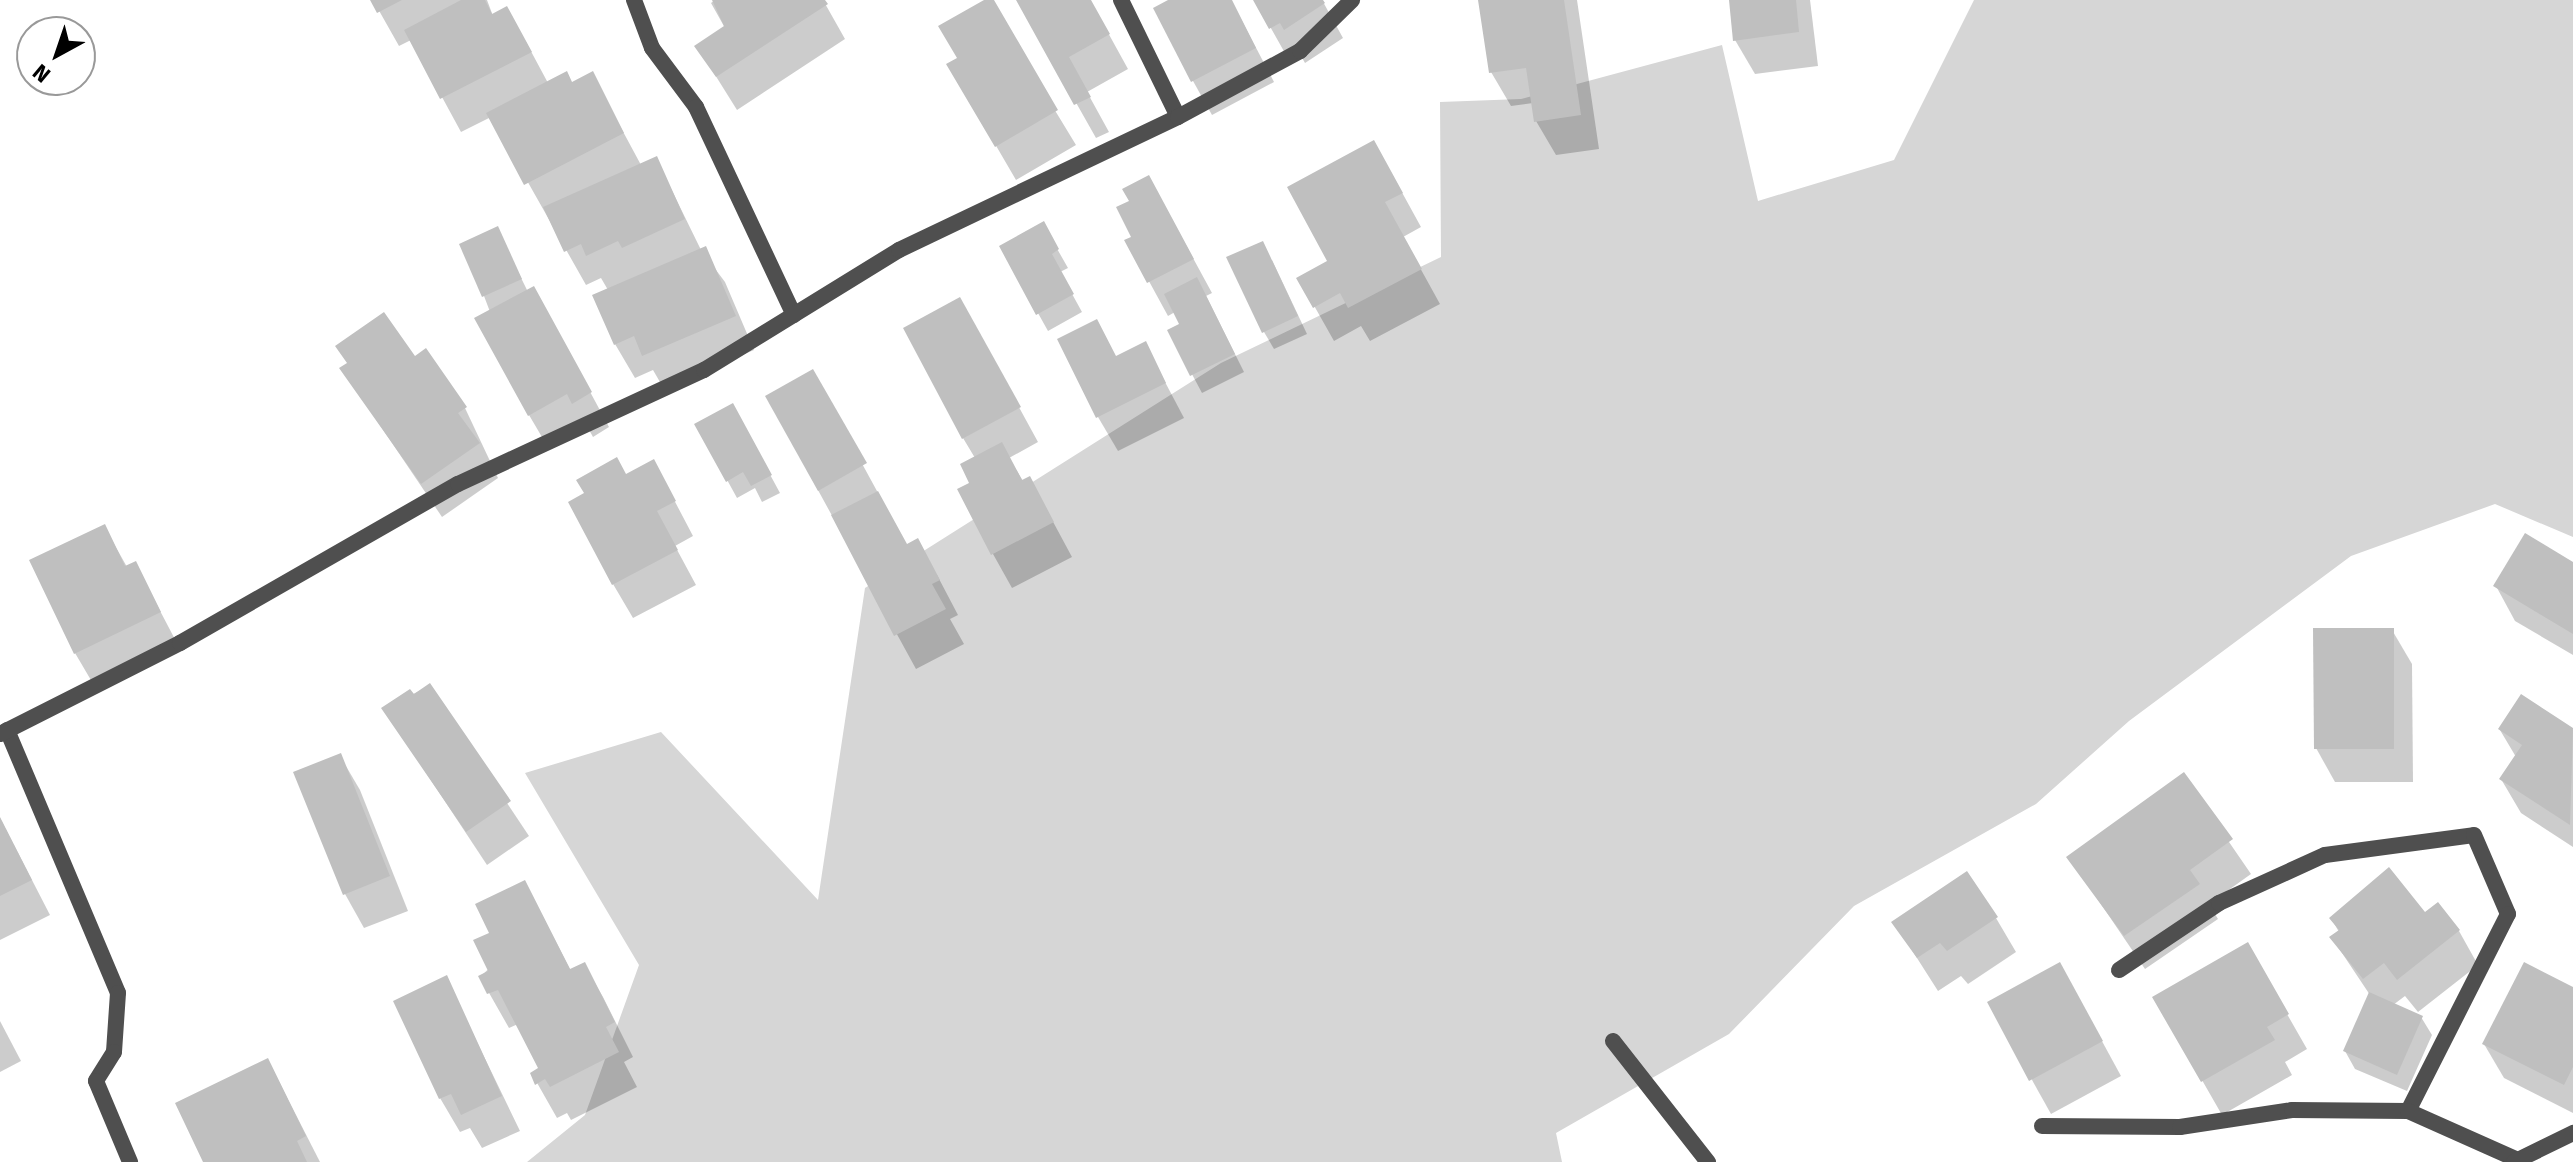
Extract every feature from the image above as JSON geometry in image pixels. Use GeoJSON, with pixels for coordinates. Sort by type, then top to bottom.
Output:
{"type":"FeatureCollection","features":[{"type":"Feature","properties":{"kind":"street"},"geometry":{"type":"LineString","coordinates":[[634,0],[652,48],[696,107],[794,315]]}},
{"type":"Feature","properties":{"kind":"street"},"geometry":{"type":"LineString","coordinates":[[1121,0],[1178,117]]}},
{"type":"Feature","properties":{"kind":"street"},"geometry":{"type":"LineString","coordinates":[[130,1162],[96,1081],[114,1052],[118,993],[4,732],[180,643],[458,484],[704,370],[899,250],[1178,117],[1300,51],[1352,0]]}},
{"type":"Feature","properties":{"kind":"street"},"geometry":{"type":"LineString","coordinates":[[2119,970],[2219,903],[2325,855],[2474,835],[2508,914],[2408,1111]]}},
{"type":"Feature","properties":{"kind":"street"},"geometry":{"type":"LineString","coordinates":[[1613,1041],[1708,1162]]}},
{"type":"Feature","properties":{"kind":"street"},"geometry":{"type":"LineString","coordinates":[[2042,1126],[2180,1127],[2292,1110],[2408,1111],[2515,1160],[2573,1133]]}},
{"type":"Feature","properties":{"kind":"shaded area"},"geometry":{"type":"Polygon","coordinates":[[[1974,0],[2573,0],[2573,537],[2495,504],[2351,556],[2129,721],[2036,804],[1854,906],[1729,1034],[1556,1133],[1562,1162],[527,1162],[585,1115],[639,965],[525,773],[661,732],[818,900],[865,588],[1221,363],[1441,257],[1440,102],[1521,99],[1722,45],[1758,201],[1894,160],[1974,0]]]}},
{"type":"Feature","properties":{"kind":"building"},"geometry":{"type":"Polygon","coordinates":[[[370,0],[402,0],[377,13],[370,0]]]}},
{"type":"Feature","properties":{"kind":"building"},"geometry":{"type":"Polygon","coordinates":[[[461,0],[485,0],[492,14],[507,6],[532,52],[440,99],[404,30],[461,0]]]}},
{"type":"Feature","properties":{"kind":"building"},"geometry":{"type":"Polygon","coordinates":[[[712,0],[825,0],[828,4],[716,77],[694,46],[724,26],[712,0]]]}},
{"type":"Feature","properties":{"kind":"building"},"geometry":{"type":"Polygon","coordinates":[[[984,0],[994,0],[1058,110],[995,147],[946,64],[957,58],[938,26],[984,0]]]}},
{"type":"Feature","properties":{"kind":"building"},"geometry":{"type":"Polygon","coordinates":[[[1016,0],[1091,0],[1110,34],[1069,57],[1091,97],[1074,105],[1016,0]]]}},
{"type":"Feature","properties":{"kind":"building"},"geometry":{"type":"Polygon","coordinates":[[[1168,0],[1232,0],[1256,48],[1191,82],[1153,8],[1168,0]]]}},
{"type":"Feature","properties":{"kind":"building"},"geometry":{"type":"Polygon","coordinates":[[[1253,0],[1323,0],[1325,3],[1284,30],[1280,23],[1269,29],[1253,0]]]}},
{"type":"Feature","properties":{"kind":"building"},"geometry":{"type":"Polygon","coordinates":[[[1478,0],[1564,0],[1581,115],[1534,122],[1526,68],[1489,73],[1478,0]]]}},
{"type":"Feature","properties":{"kind":"building"},"geometry":{"type":"Polygon","coordinates":[[[1729,0],[1796,0],[1799,32],[1733,41],[1729,0]]]}},
{"type":"Feature","properties":{"kind":"building"},"geometry":{"type":"Polygon","coordinates":[[[567,71],[572,82],[593,71],[624,133],[524,185],[486,113],[567,71]]]}},
{"type":"Feature","properties":{"kind":"building"},"geometry":{"type":"Polygon","coordinates":[[[1374,140],[1403,193],[1385,202],[1422,269],[1348,308],[1340,293],[1313,308],[1296,278],[1327,261],[1287,187],[1374,140]]]}},
{"type":"Feature","properties":{"kind":"building"},"geometry":{"type":"Polygon","coordinates":[[[657,156],[685,219],[622,248],[618,241],[586,256],[581,244],[564,252],[543,207],[657,156]]]}},
{"type":"Feature","properties":{"kind":"building"},"geometry":{"type":"Polygon","coordinates":[[[1149,175],[1194,259],[1147,283],[1124,240],[1131,237],[1116,207],[1129,201],[1122,189],[1149,175]]]}},
{"type":"Feature","properties":{"kind":"building"},"geometry":{"type":"Polygon","coordinates":[[[1044,221],[1059,249],[1052,254],[1074,294],[1036,315],[999,246],[1044,221]]]}},
{"type":"Feature","properties":{"kind":"building"},"geometry":{"type":"Polygon","coordinates":[[[498,226],[522,279],[482,297],[459,244],[498,226]]]}},
{"type":"Feature","properties":{"kind":"building"},"geometry":{"type":"Polygon","coordinates":[[[1263,241],[1298,316],[1262,333],[1226,257],[1263,241]]]}},
{"type":"Feature","properties":{"kind":"building"},"geometry":{"type":"Polygon","coordinates":[[[706,246],[736,316],[642,356],[634,336],[614,345],[592,295],[706,246]]]}},
{"type":"Feature","properties":{"kind":"building"},"geometry":{"type":"Polygon","coordinates":[[[1197,277],[1235,354],[1190,376],[1167,330],[1179,324],[1164,294],[1197,277]]]}},
{"type":"Feature","properties":{"kind":"building"},"geometry":{"type":"Polygon","coordinates":[[[534,286],[592,392],[572,404],[567,394],[528,416],[474,318],[534,286]]]}},
{"type":"Feature","properties":{"kind":"building"},"geometry":{"type":"Polygon","coordinates":[[[960,297],[1021,407],[962,439],[903,328],[960,297]]]}},
{"type":"Feature","properties":{"kind":"building"},"geometry":{"type":"Polygon","coordinates":[[[384,312],[415,356],[426,348],[467,407],[458,413],[480,443],[421,484],[339,368],[347,363],[335,346],[384,312]]]}},
{"type":"Feature","properties":{"kind":"building"},"geometry":{"type":"Polygon","coordinates":[[[1097,319],[1116,356],[1146,341],[1166,383],[1096,418],[1057,339],[1097,319]]]}},
{"type":"Feature","properties":{"kind":"building"},"geometry":{"type":"Polygon","coordinates":[[[813,369],[867,463],[818,491],[765,396],[813,369]]]}},
{"type":"Feature","properties":{"kind":"building"},"geometry":{"type":"Polygon","coordinates":[[[733,403],[772,475],[751,486],[743,472],[726,482],[694,424],[733,403]]]}},
{"type":"Feature","properties":{"kind":"building"},"geometry":{"type":"Polygon","coordinates":[[[1002,442],[1022,480],[1030,476],[1054,522],[991,555],[957,489],[969,483],[960,464],[1002,442]]]}},
{"type":"Feature","properties":{"kind":"building"},"geometry":{"type":"Polygon","coordinates":[[[617,457],[626,474],[654,459],[676,501],[657,511],[678,550],[612,585],[568,502],[584,493],[576,480],[617,457]]]}},
{"type":"Feature","properties":{"kind":"building"},"geometry":{"type":"Polygon","coordinates":[[[878,491],[907,544],[918,538],[940,580],[932,584],[946,609],[894,636],[831,515],[878,491]]]}},
{"type":"Feature","properties":{"kind":"building"},"geometry":{"type":"Polygon","coordinates":[[[105,524],[125,566],[136,561],[161,612],[74,654],[29,560],[105,524]]]}},
{"type":"Feature","properties":{"kind":"building"},"geometry":{"type":"Polygon","coordinates":[[[2525,533],[2573,562],[2573,634],[2493,586],[2525,533]]]}},
{"type":"Feature","properties":{"kind":"building"},"geometry":{"type":"Polygon","coordinates":[[[2313,628],[2394,628],[2394,749],[2314,749],[2313,628]]]}},
{"type":"Feature","properties":{"kind":"building"},"geometry":{"type":"Polygon","coordinates":[[[430,683],[511,801],[466,832],[381,708],[410,689],[414,694],[430,683]]]}},
{"type":"Feature","properties":{"kind":"building"},"geometry":{"type":"Polygon","coordinates":[[[2521,694],[2573,728],[2570,825],[2499,779],[2522,745],[2498,729],[2521,694]]]}},
{"type":"Feature","properties":{"kind":"building"},"geometry":{"type":"Polygon","coordinates":[[[341,753],[390,876],[343,895],[293,772],[341,753]]]}},
{"type":"Feature","properties":{"kind":"building"},"geometry":{"type":"Polygon","coordinates":[[[2184,772],[2233,839],[2190,870],[2200,884],[2124,936],[2066,857],[2184,772]]]}},
{"type":"Feature","properties":{"kind":"building"},"geometry":{"type":"Polygon","coordinates":[[[0,817],[32,880],[0,896],[0,817]]]}},
{"type":"Feature","properties":{"kind":"building"},"geometry":{"type":"Polygon","coordinates":[[[2389,867],[2425,912],[2438,902],[2460,930],[2397,980],[2384,963],[2363,979],[2329,937],[2339,930],[2329,918],[2389,867]]]}},
{"type":"Feature","properties":{"kind":"building"},"geometry":{"type":"Polygon","coordinates":[[[1967,871],[1998,917],[1947,951],[1940,943],[1917,958],[1891,922],[1967,871]]]}},
{"type":"Feature","properties":{"kind":"building"},"geometry":{"type":"Polygon","coordinates":[[[525,880],[570,969],[585,962],[615,1022],[606,1027],[619,1052],[550,1087],[545,1079],[535,1085],[530,1073],[538,1068],[498,990],[487,994],[478,976],[488,971],[473,940],[489,933],[475,904],[525,880]]]}},
{"type":"Feature","properties":{"kind":"building"},"geometry":{"type":"Polygon","coordinates":[[[2248,942],[2289,1014],[2267,1027],[2275,1040],[2201,1082],[2152,997],[2248,942]]]}},
{"type":"Feature","properties":{"kind":"building"},"geometry":{"type":"Polygon","coordinates":[[[2060,962],[2103,1041],[2029,1081],[1987,1002],[2060,962]]]}},
{"type":"Feature","properties":{"kind":"building"},"geometry":{"type":"Polygon","coordinates":[[[2524,962],[2573,987],[2573,1067],[2564,1085],[2482,1044],[2524,962]]]}},
{"type":"Feature","properties":{"kind":"building"},"geometry":{"type":"Polygon","coordinates":[[[447,975],[502,1096],[461,1115],[451,1094],[439,1099],[393,1001],[447,975]]]}},
{"type":"Feature","properties":{"kind":"building"},"geometry":{"type":"Polygon","coordinates":[[[2369,992],[2423,1016],[2397,1075],[2343,1051],[2369,992]]]}},
{"type":"Feature","properties":{"kind":"building"},"geometry":{"type":"Polygon","coordinates":[[[268,1058],[306,1136],[297,1141],[307,1162],[203,1162],[175,1103],[268,1058]]]}}]}
